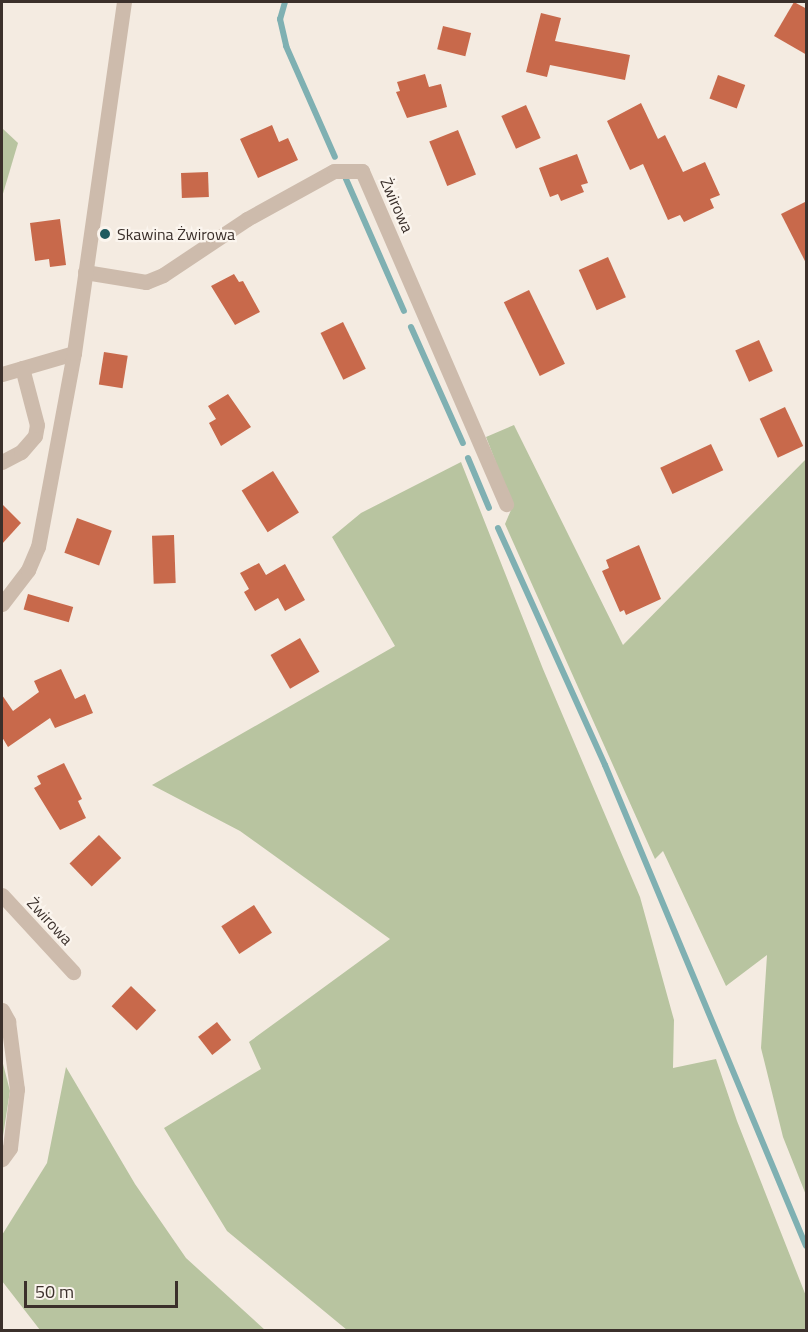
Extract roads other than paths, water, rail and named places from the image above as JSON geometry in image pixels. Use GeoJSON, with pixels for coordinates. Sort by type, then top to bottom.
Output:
{"type":"FeatureCollection","features":[{"type":"Feature","properties":{"kind":"street"},"geometry":{"type":"LineString","coordinates":[[2,604],[28,570],[38,547],[74,353],[124,2]]}},
{"type":"Feature","properties":{"kind":"street","name":"Żwirowa"},"geometry":{"type":"LineString","coordinates":[[85,272],[146,282],[164,275],[247,219],[334,171],[362,171],[506,504]]}},
{"type":"Feature","properties":{"kind":"street"},"geometry":{"type":"LineString","coordinates":[[2,374],[74,353]]}},
{"type":"Feature","properties":{"kind":"street"},"geometry":{"type":"LineString","coordinates":[[2,462],[21,452],[35,436],[37,425],[22,368]]}},
{"type":"Feature","properties":{"kind":"street","name":"Żwirowa"},"geometry":{"type":"LineString","coordinates":[[2,895],[73,972]]}},
{"type":"Feature","properties":{"kind":"street"},"geometry":{"type":"LineString","coordinates":[[2,1010],[8,1021],[17,1089],[10,1148],[2,1159]]}},
{"type":"Feature","properties":{"kind":"waterway"},"geometry":{"type":"LineString","coordinates":[[285,2],[280,19],[286,46],[335,157]]}},
{"type":"Feature","properties":{"kind":"waterway"},"geometry":{"type":"LineString","coordinates":[[346,179],[404,311]]}},
{"type":"Feature","properties":{"kind":"waterway"},"geometry":{"type":"LineString","coordinates":[[411,327],[463,443]]}},
{"type":"Feature","properties":{"kind":"waterway"},"geometry":{"type":"LineString","coordinates":[[468,458],[489,508]]}},
{"type":"Feature","properties":{"kind":"waterway"},"geometry":{"type":"LineString","coordinates":[[498,528],[605,765],[806,1246]]}},
{"type":"Feature","properties":{"kind":"place","name":"Skawina Żwirowa"},"geometry":{"type":"Point","coordinates":[105,234]}}]}
